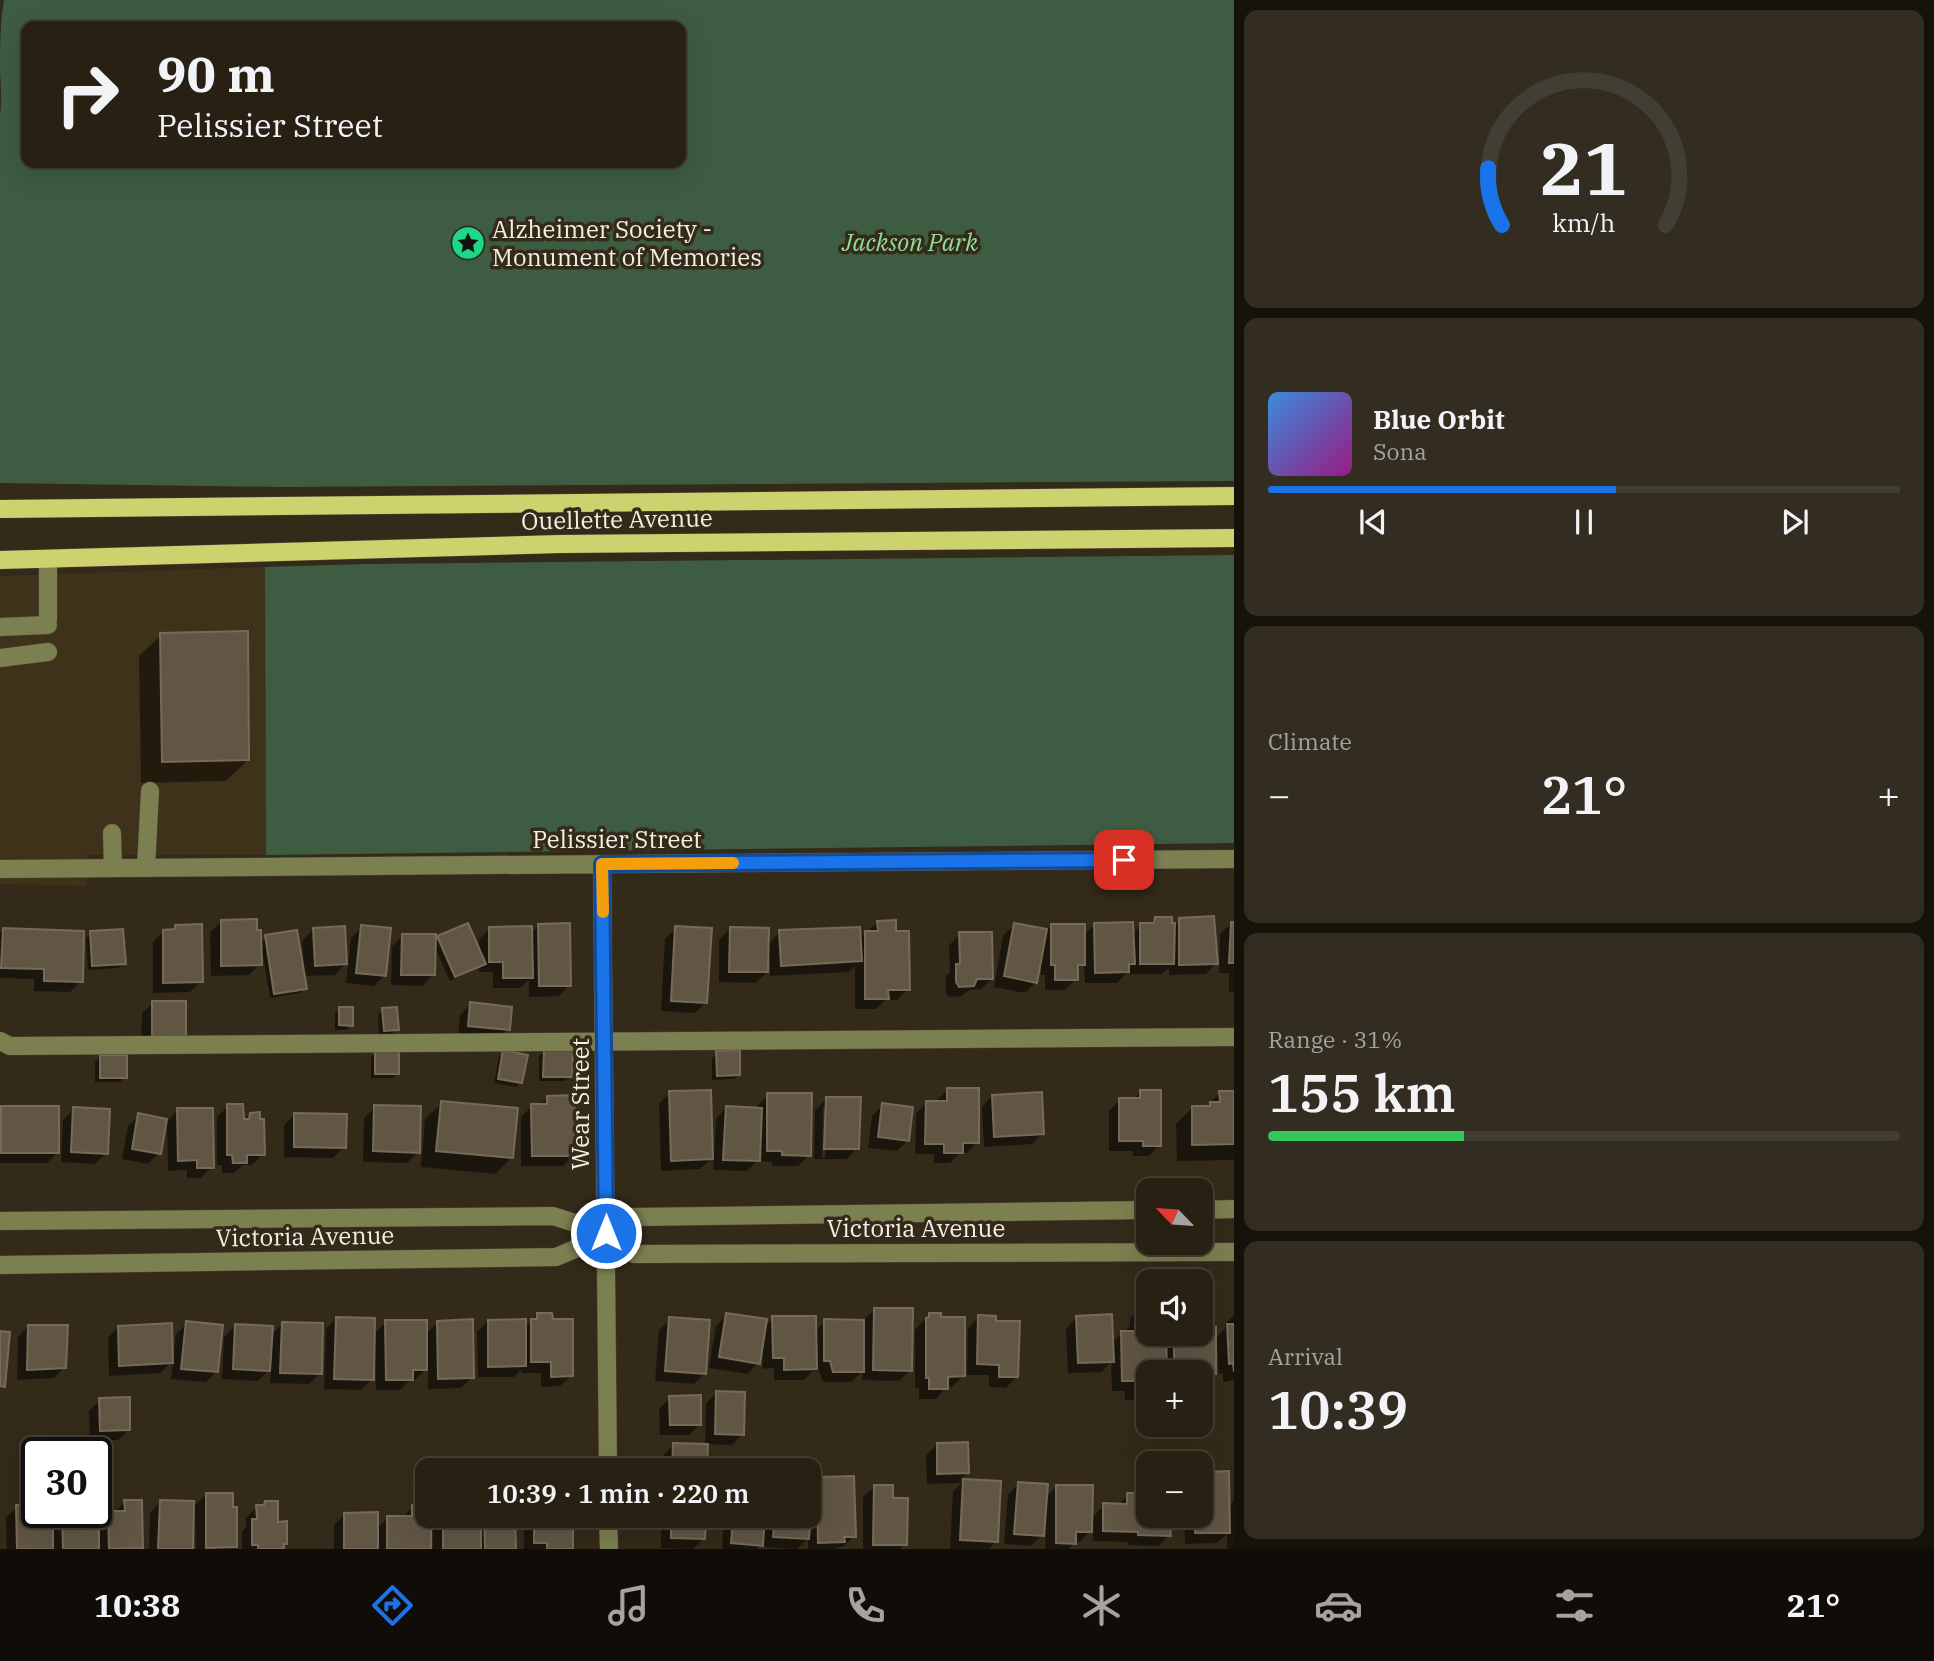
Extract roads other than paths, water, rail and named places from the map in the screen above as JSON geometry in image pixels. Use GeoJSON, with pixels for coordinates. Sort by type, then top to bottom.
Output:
{"type":"FeatureCollection","features":[{"type":"Feature","properties":{"kind":"main road","name":"Ouellette Avenue"},"geometry":{"type":"LineString","coordinates":[[0,509],[1234,496]]}},
{"type":"Feature","properties":{"kind":"main road","name":"Ouellette Avenue"},"geometry":{"type":"LineString","coordinates":[[0,560],[560,544],[1234,538]]}},
{"type":"Feature","properties":{"kind":"street"},"geometry":{"type":"LineString","coordinates":[[0,627],[48,622],[48,559]]}},
{"type":"Feature","properties":{"kind":"street"},"geometry":{"type":"LineString","coordinates":[[0,658],[48,652]]}},
{"type":"Feature","properties":{"kind":"street"},"geometry":{"type":"LineString","coordinates":[[146,868],[150,791]]}},
{"type":"Feature","properties":{"kind":"street"},"geometry":{"type":"LineString","coordinates":[[112,833],[113,868]]}},
{"type":"Feature","properties":{"kind":"street","name":"Pelissier Street"},"geometry":{"type":"LineString","coordinates":[[0,869],[1234,859]]}},
{"type":"Feature","properties":{"kind":"street","name":"Wear Street"},"geometry":{"type":"LineString","coordinates":[[602,864],[608,1458]]}},
{"type":"Feature","properties":{"kind":"street"},"geometry":{"type":"LineString","coordinates":[[0,1041],[10,1046],[1234,1037]]}},
{"type":"Feature","properties":{"kind":"street"},"geometry":{"type":"LineString","coordinates":[[1213,1210],[1234,1209]]}},
{"type":"Feature","properties":{"kind":"street","name":"Victoria Avenue"},"geometry":{"type":"LineString","coordinates":[[0,1265],[556,1257],[634,1217],[1136,1210]]}},
{"type":"Feature","properties":{"kind":"street","name":"Victoria Avenue"},"geometry":{"type":"LineString","coordinates":[[0,1221],[553,1216],[606,1233],[634,1254],[1234,1252]]}},
{"type":"Feature","properties":{"kind":"street"},"geometry":{"type":"LineString","coordinates":[[608,1528],[609,1549]]}},
{"type":"Feature","properties":{"kind":"place","name":"Alzheimer Society - Monument of Memories"},"geometry":{"type":"Point","coordinates":[468,243]}},
{"type":"Feature","properties":{"kind":"park label","name":"Jackson Park"},"geometry":{"type":"Point","coordinates":[910,242]}}]}
